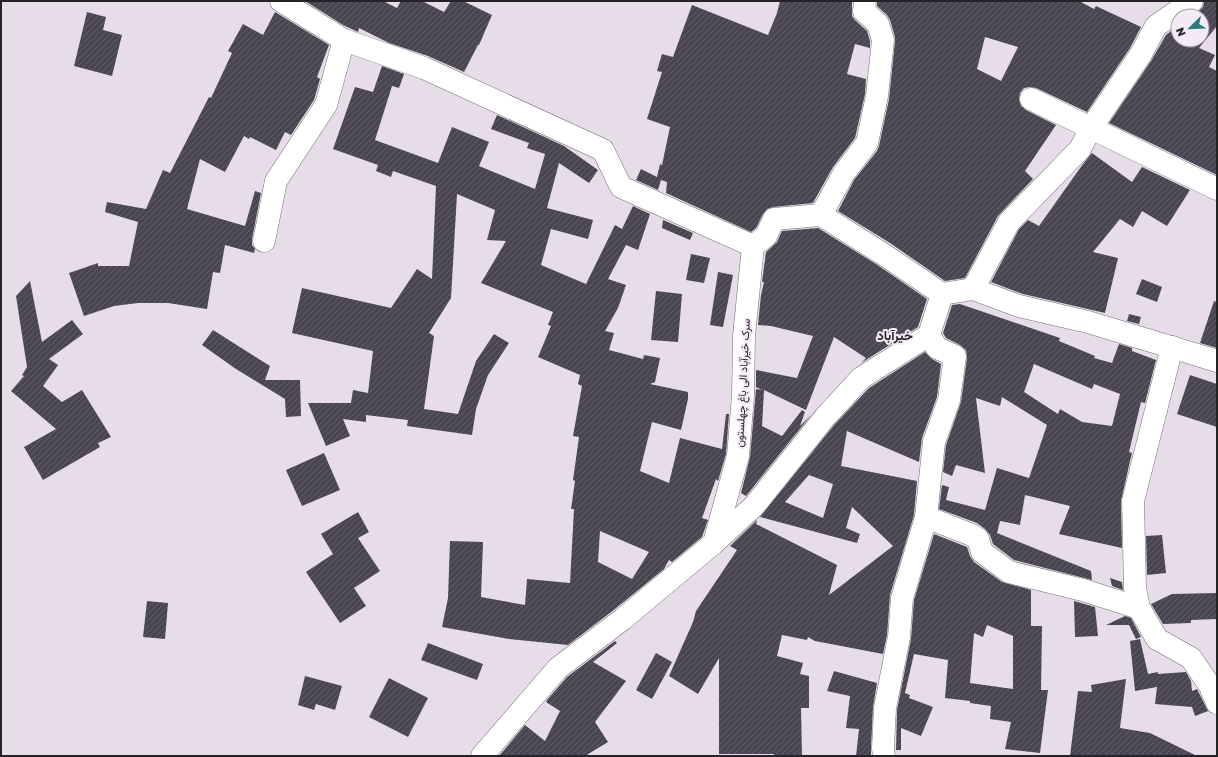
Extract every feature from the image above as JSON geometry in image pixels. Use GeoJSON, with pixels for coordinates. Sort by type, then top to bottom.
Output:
{"type":"FeatureCollection","features":[{"type":"Feature","properties":{"kind":"street"},"geometry":{"type":"LineString","coordinates":[[281,1],[344,40],[424,68],[603,150],[621,187],[753,246],[766,236],[774,219],[821,215],[883,254],[942,294],[973,289],[1020,306],[1088,322],[1217,361]]}},
{"type":"Feature","properties":{"kind":"street"},"geometry":{"type":"LineString","coordinates":[[821,215],[844,173],[867,142],[877,96],[883,40],[878,24],[864,11],[864,1]]}},
{"type":"Feature","properties":{"kind":"street"},"geometry":{"type":"LineString","coordinates":[[973,289],[1009,222],[1080,149],[1091,128],[1140,54],[1156,26],[1192,1]]}},
{"type":"Feature","properties":{"kind":"street"},"geometry":{"type":"LineString","coordinates":[[264,241],[276,181],[326,105],[344,40]]}},
{"type":"Feature","properties":{"kind":"street"},"geometry":{"type":"LineString","coordinates":[[1031,98],[1217,189]]}},
{"type":"Feature","properties":{"kind":"street","name":"سرک خیرآباد الی باغ چهلستون"},"geometry":{"type":"LineString","coordinates":[[714,543],[738,456],[743,396],[744,336],[753,246]]}},
{"type":"Feature","properties":{"kind":"street"},"geometry":{"type":"LineString","coordinates":[[482,756],[558,668],[623,619],[714,543],[754,506],[826,416],[861,378],[929,335],[942,294]]}},
{"type":"Feature","properties":{"kind":"street"},"geometry":{"type":"LineString","coordinates":[[884,756],[885,708],[899,637],[902,598],[926,517],[934,442],[949,400],[955,356],[937,348],[929,335]]}},
{"type":"Feature","properties":{"kind":"street"},"geometry":{"type":"LineString","coordinates":[[1172,347],[1133,501],[1135,588],[1139,608],[1157,638],[1192,658],[1210,686],[1217,703]]}},
{"type":"Feature","properties":{"kind":"street"},"geometry":{"type":"LineString","coordinates":[[926,517],[972,535],[978,540],[982,552],[1009,572],[1083,590],[1139,608]]}},
{"type":"Feature","properties":{"kind":"building"},"geometry":{"type":"Polygon","coordinates":[[[305,1],[383,1],[397,8],[401,1],[422,1],[444,12],[451,1],[463,1],[492,15],[479,45],[464,72],[428,56],[389,43],[359,28],[358,32],[343,25],[305,1]]]}},
{"type":"Feature","properties":{"kind":"building"},"geometry":{"type":"Polygon","coordinates":[[[780,1],[852,1],[852,16],[867,31],[870,41],[870,48],[855,44],[847,74],[866,79],[865,94],[855,138],[833,167],[813,203],[773,207],[767,209],[756,228],[751,232],[666,193],[667,182],[661,180],[658,190],[636,180],[641,169],[657,177],[660,164],[662,165],[670,127],[647,119],[662,72],[657,71],[662,54],[673,57],[692,5],[768,35],[780,1]]]}},
{"type":"Feature","properties":{"kind":"building"},"geometry":{"type":"Polygon","coordinates":[[[877,1],[1079,1],[1094,9],[1096,6],[1141,27],[1130,48],[1087,112],[1036,88],[1024,88],[1020,93],[1019,100],[1021,106],[1056,125],[1025,171],[1033,179],[998,216],[965,278],[945,281],[890,243],[838,211],[854,180],[877,151],[889,99],[895,37],[890,20],[887,15],[877,6],[877,1]],[[985,37],[977,69],[1001,81],[1018,47],[985,37]]]}},
{"type":"Feature","properties":{"kind":"building"},"geometry":{"type":"Polygon","coordinates":[[[1204,1],[1217,1],[1217,26],[1210,35],[1210,8],[1202,8],[1204,1]]]}},
{"type":"Feature","properties":{"kind":"building"},"geometry":{"type":"Polygon","coordinates":[[[87,12],[106,17],[103,30],[122,35],[112,76],[74,66],[87,12]]]}},
{"type":"Feature","properties":{"kind":"building"},"geometry":{"type":"Polygon","coordinates":[[[275,12],[329,45],[317,77],[320,79],[314,100],[291,135],[285,132],[276,150],[250,137],[249,139],[244,136],[225,172],[200,159],[187,209],[245,226],[255,191],[261,193],[252,239],[252,245],[255,249],[254,253],[225,245],[220,273],[213,272],[207,309],[168,303],[138,303],[114,306],[84,316],[69,273],[98,263],[98,266],[129,266],[138,222],[105,212],[107,202],[146,209],[163,170],[170,173],[209,97],[211,98],[232,53],[228,51],[243,24],[263,35],[275,12]]]}},
{"type":"Feature","properties":{"kind":"building"},"geometry":{"type":"Polygon","coordinates":[[[1170,32],[1170,48],[1199,48],[1215,55],[1209,67],[1217,71],[1217,175],[1109,123],[1151,61],[1166,35],[1170,32]]]}},
{"type":"Feature","properties":{"kind":"building"},"geometry":{"type":"Polygon","coordinates":[[[382,66],[404,74],[399,88],[392,86],[375,140],[438,163],[452,127],[489,142],[479,166],[535,189],[545,154],[527,148],[529,143],[491,129],[497,115],[564,146],[598,170],[589,183],[559,163],[547,208],[593,220],[588,239],[551,229],[541,265],[586,284],[615,225],[622,229],[633,206],[650,214],[638,250],[626,245],[608,279],[626,285],[618,308],[605,331],[614,333],[609,350],[643,359],[644,355],[660,358],[655,382],[650,384],[688,392],[688,399],[681,430],[652,422],[640,471],[669,483],[680,438],[722,449],[726,414],[729,414],[726,454],[718,481],[716,479],[702,518],[708,520],[702,537],[672,562],[669,560],[664,569],[568,645],[509,639],[442,627],[448,598],[450,541],[483,542],[481,597],[525,605],[527,579],[570,583],[574,509],[571,509],[575,481],[573,480],[579,437],[573,436],[582,386],[578,384],[580,375],[538,357],[551,326],[548,325],[553,312],[481,283],[506,241],[487,240],[495,210],[457,194],[451,298],[429,333],[434,336],[424,409],[458,414],[476,361],[494,334],[509,343],[488,375],[476,409],[472,435],[407,426],[408,420],[366,415],[366,422],[343,419],[350,436],[326,446],[308,403],[351,403],[353,390],[368,393],[373,351],[292,333],[302,288],[391,308],[417,269],[432,279],[436,186],[393,171],[391,177],[376,171],[378,165],[333,149],[355,87],[373,92],[382,66]],[[600,531],[598,562],[632,579],[649,552],[600,531]]]}},
{"type":"Feature","properties":{"kind":"building"},"geometry":{"type":"Polygon","coordinates":[[[1092,153],[1132,182],[1142,167],[1190,190],[1167,226],[1142,211],[1133,227],[1120,219],[1093,252],[1118,258],[1105,313],[1023,294],[991,282],[1019,229],[1028,220],[1039,226],[1092,153]]]}},
{"type":"Feature","properties":{"kind":"building"},"geometry":{"type":"Polygon","coordinates":[[[663,220],[693,233],[690,240],[662,228],[663,220]]]}},
{"type":"Feature","properties":{"kind":"building"},"geometry":{"type":"Polygon","coordinates":[[[818,228],[876,264],[927,299],[918,327],[861,363],[866,358],[834,337],[806,410],[764,390],[762,426],[782,436],[802,410],[805,412],[800,426],[811,415],[746,496],[741,493],[750,457],[756,389],[762,390],[756,387],[756,370],[797,378],[813,336],[771,326],[758,325],[764,282],[762,282],[766,252],[777,242],[782,231],[818,228]]]}},
{"type":"Feature","properties":{"kind":"building"},"geometry":{"type":"Polygon","coordinates":[[[691,254],[710,258],[704,283],[686,280],[691,254]]]}},
{"type":"Feature","properties":{"kind":"building"},"geometry":{"type":"Polygon","coordinates":[[[718,272],[733,275],[723,327],[710,325],[718,272]]]}},
{"type":"Feature","properties":{"kind":"building"},"geometry":{"type":"Polygon","coordinates":[[[1142,279],[1162,287],[1157,302],[1136,294],[1142,279]]]}},
{"type":"Feature","properties":{"kind":"building"},"geometry":{"type":"Polygon","coordinates":[[[30,281],[42,342],[72,320],[83,334],[49,359],[58,365],[43,386],[62,402],[82,390],[111,437],[98,443],[100,447],[43,480],[24,447],[56,429],[11,391],[24,376],[22,375],[27,367],[16,296],[30,281]]]}},
{"type":"Feature","properties":{"kind":"building"},"geometry":{"type":"Polygon","coordinates":[[[656,291],[682,294],[678,342],[651,340],[656,291]]]}},
{"type":"Feature","properties":{"kind":"building"},"geometry":{"type":"Polygon","coordinates":[[[1214,301],[1217,302],[1217,348],[1200,343],[1214,301]]]}},
{"type":"Feature","properties":{"kind":"building"},"geometry":{"type":"Polygon","coordinates":[[[960,304],[1060,338],[1059,341],[1095,356],[1094,358],[1112,363],[1119,344],[1132,348],[1132,351],[1156,360],[1145,403],[1141,402],[1129,452],[1132,453],[1121,501],[1122,548],[1059,534],[1070,506],[1025,495],[1020,525],[1000,521],[997,533],[1091,571],[1092,580],[1014,560],[993,544],[990,535],[977,523],[939,509],[942,485],[949,487],[946,500],[985,510],[997,468],[1029,478],[1047,425],[1002,397],[1000,406],[976,398],[985,473],[956,465],[952,476],[943,472],[946,445],[961,402],[967,358],[966,350],[960,345],[946,338],[943,333],[952,305],[960,304]],[[1034,364],[1024,392],[1058,414],[1060,409],[1082,422],[1112,426],[1120,394],[1094,384],[1092,389],[1034,364]]]}},
{"type":"Feature","properties":{"kind":"building"},"geometry":{"type":"Polygon","coordinates":[[[1129,314],[1141,317],[1139,324],[1127,321],[1129,314]]]}},
{"type":"Feature","properties":{"kind":"building"},"geometry":{"type":"Polygon","coordinates":[[[213,330],[270,366],[265,380],[300,380],[301,416],[286,417],[285,399],[236,369],[202,345],[213,330]]]}},
{"type":"Feature","properties":{"kind":"building"},"geometry":{"type":"Polygon","coordinates":[[[925,352],[932,359],[941,364],[937,397],[922,438],[919,462],[847,431],[841,466],[917,481],[914,515],[890,595],[887,635],[883,654],[815,641],[808,637],[807,640],[782,635],[777,656],[803,663],[800,674],[809,676],[809,708],[801,708],[802,756],[774,756],[774,754],[719,754],[719,658],[698,694],[669,676],[693,622],[696,611],[737,550],[730,546],[757,520],[756,524],[837,565],[829,595],[893,546],[852,507],[846,528],[860,534],[857,543],[760,517],[835,424],[869,388],[925,352]],[[809,475],[785,502],[823,518],[833,484],[809,475]]]}},
{"type":"Feature","properties":{"kind":"building"},"geometry":{"type":"Polygon","coordinates":[[[1190,375],[1217,384],[1217,427],[1177,414],[1190,375]]]}},
{"type":"Feature","properties":{"kind":"building"},"geometry":{"type":"Polygon","coordinates":[[[324,453],[340,490],[302,506],[286,470],[324,453]]]}},
{"type":"Feature","properties":{"kind":"building"},"geometry":{"type":"Polygon","coordinates":[[[358,512],[369,532],[358,538],[380,571],[354,588],[366,606],[340,623],[306,572],[333,554],[321,534],[358,512]]]}},
{"type":"Feature","properties":{"kind":"building"},"geometry":{"type":"Polygon","coordinates":[[[934,534],[967,547],[974,562],[1002,582],[1031,590],[1031,626],[1042,626],[1041,690],[1048,690],[1040,753],[1005,749],[1011,722],[990,719],[991,706],[970,703],[970,701],[945,698],[948,660],[914,654],[905,693],[910,695],[909,698],[933,707],[921,736],[901,728],[901,750],[896,750],[897,710],[911,639],[914,600],[934,534]],[[987,625],[983,637],[974,633],[970,683],[1013,689],[1013,636],[987,625]]]}},
{"type":"Feature","properties":{"kind":"building"},"geometry":{"type":"Polygon","coordinates":[[[1162,535],[1166,573],[1147,575],[1146,536],[1162,535]]]}},
{"type":"Feature","properties":{"kind":"building"},"geometry":{"type":"Polygon","coordinates":[[[1110,578],[1122,582],[1123,590],[1112,586],[1110,578]]]}},
{"type":"Feature","properties":{"kind":"building"},"geometry":{"type":"Polygon","coordinates":[[[1217,593],[1217,619],[1191,620],[1191,623],[1163,624],[1151,604],[1172,594],[1217,593]]]}},
{"type":"Feature","properties":{"kind":"building"},"geometry":{"type":"Polygon","coordinates":[[[147,601],[168,603],[165,639],[143,637],[147,601]]]}},
{"type":"Feature","properties":{"kind":"building"},"geometry":{"type":"Polygon","coordinates":[[[1074,601],[1095,607],[1098,636],[1075,637],[1074,601]]]}},
{"type":"Feature","properties":{"kind":"building"},"geometry":{"type":"Polygon","coordinates":[[[1125,616],[1131,618],[1141,637],[1136,639],[1129,625],[1106,625],[1125,616]]]}},
{"type":"Feature","properties":{"kind":"building"},"geometry":{"type":"Polygon","coordinates":[[[1140,639],[1148,674],[1158,672],[1158,674],[1186,672],[1191,681],[1192,691],[1197,689],[1208,711],[1195,716],[1192,707],[1155,704],[1157,687],[1135,691],[1130,641],[1140,639]]]}},
{"type":"Feature","properties":{"kind":"building"},"geometry":{"type":"Polygon","coordinates":[[[615,641],[617,643],[593,662],[626,681],[595,722],[608,742],[585,756],[499,756],[525,725],[545,741],[560,711],[546,702],[547,700],[567,677],[615,641]]]}},
{"type":"Feature","properties":{"kind":"building"},"geometry":{"type":"Polygon","coordinates":[[[428,643],[483,664],[477,680],[421,660],[428,643]]]}},
{"type":"Feature","properties":{"kind":"building"},"geometry":{"type":"Polygon","coordinates":[[[656,653],[672,662],[652,699],[636,690],[656,653]]]}},
{"type":"Feature","properties":{"kind":"building"},"geometry":{"type":"Polygon","coordinates":[[[834,671],[877,683],[873,707],[871,756],[856,756],[859,729],[846,728],[850,696],[827,691],[834,671]]]}},
{"type":"Feature","properties":{"kind":"building"},"geometry":{"type":"Polygon","coordinates":[[[305,676],[342,686],[335,710],[316,704],[314,710],[298,705],[305,676]]]}},
{"type":"Feature","properties":{"kind":"building"},"geometry":{"type":"Polygon","coordinates":[[[389,678],[428,698],[408,737],[369,717],[389,678]]]}},
{"type":"Feature","properties":{"kind":"building"},"geometry":{"type":"Polygon","coordinates":[[[1126,679],[1120,728],[1150,733],[1197,756],[1070,756],[1078,691],[1092,692],[1091,685],[1126,679]]]}},
{"type":"Feature","properties":{"kind":"district","name":"خیرآباد"},"geometry":{"type":"Point","coordinates":[895,335]}}]}
